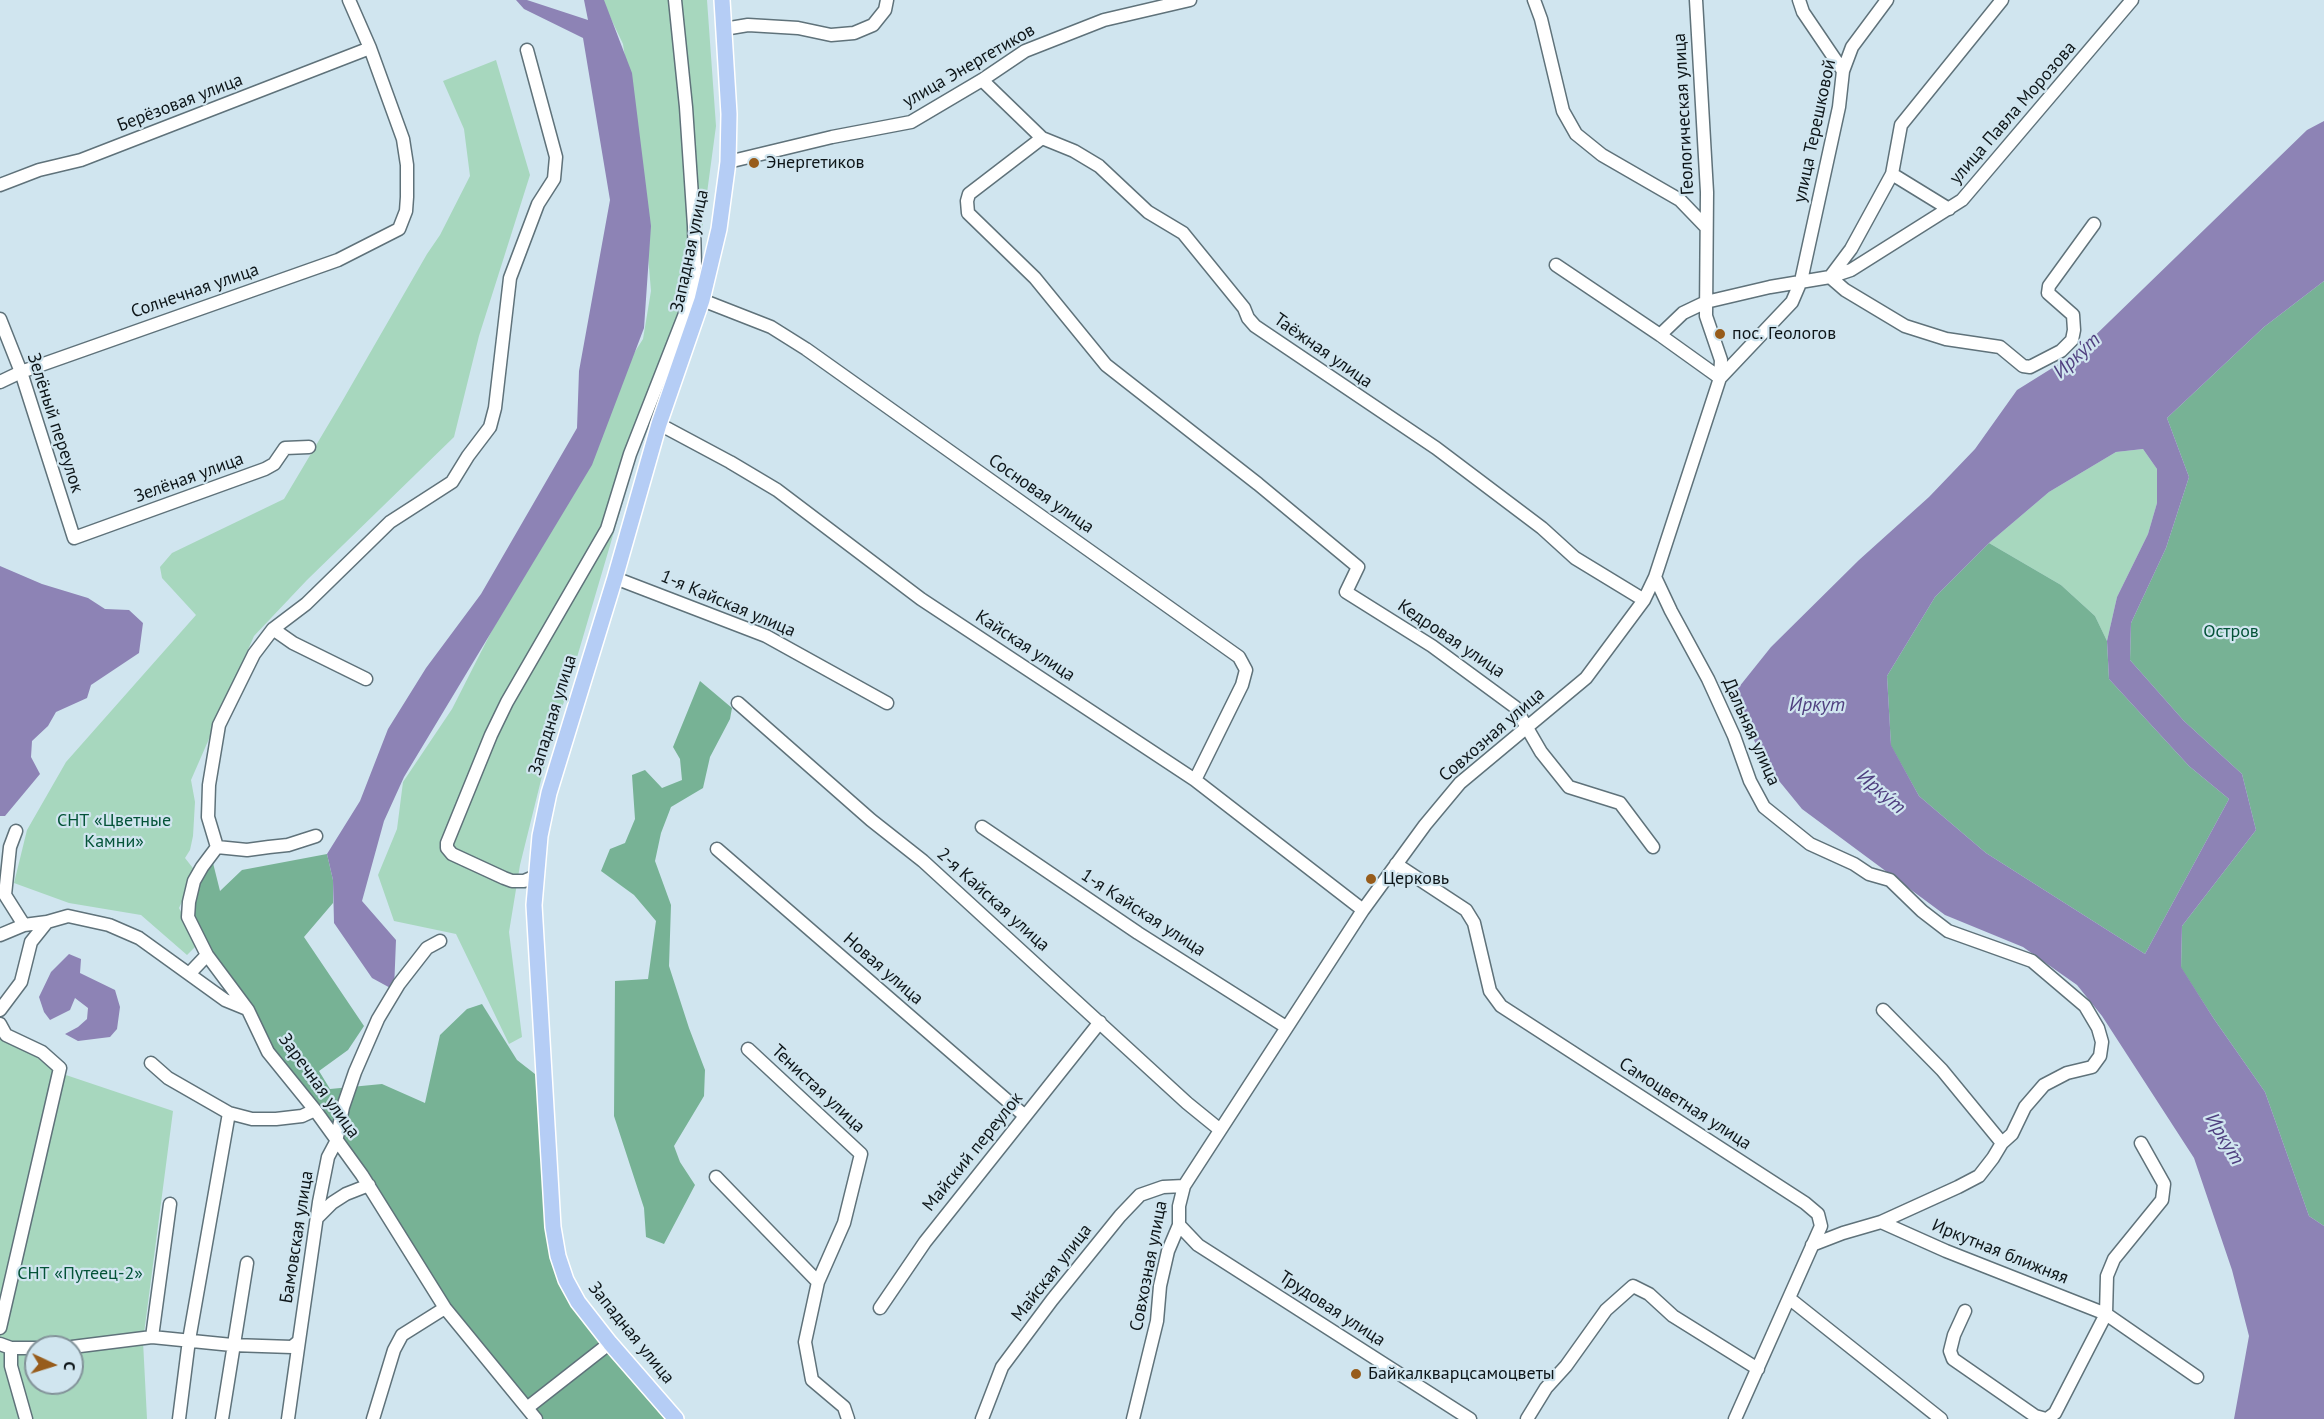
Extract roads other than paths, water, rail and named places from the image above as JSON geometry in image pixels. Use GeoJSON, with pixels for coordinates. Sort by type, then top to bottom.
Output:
{"type":"FeatureCollection","features":[{"type":"Feature","properties":{"kind":"main road","name":"Западная улица"},"geometry":{"type":"LineString","coordinates":[[676,1419],[578,1302],[566,1280],[558,1256],[544,1081],[534,905],[540,836],[549,793],[615,578],[659,424],[702,300],[719,229],[728,162],[729,114],[722,0]]}},
{"type":"Feature","properties":{"kind":"street"},"geometry":{"type":"LineString","coordinates":[[349,0],[370,48]]}},
{"type":"Feature","properties":{"kind":"street"},"geometry":{"type":"LineString","coordinates":[[536,876],[512,881],[452,854],[447,849],[447,843],[491,735],[507,702],[607,529],[630,454],[688,306],[695,266],[694,226],[686,107],[675,0]]}},
{"type":"Feature","properties":{"kind":"street"},"geometry":{"type":"LineString","coordinates":[[724,29],[748,26],[798,27],[831,34],[854,33],[873,25],[885,10],[887,0]]}},
{"type":"Feature","properties":{"kind":"street","name":"улица Энергетиков"},"geometry":{"type":"LineString","coordinates":[[728,162],[832,137],[911,122],[982,80],[1024,51],[1076,30],[1125,15],[1190,0]]}},
{"type":"Feature","properties":{"kind":"street"},"geometry":{"type":"LineString","coordinates":[[1534,0],[1541,19],[1563,111],[1576,134],[1602,154],[1680,200],[1706,227]]}},
{"type":"Feature","properties":{"kind":"street","name":"Геологическая улица"},"geometry":{"type":"LineString","coordinates":[[1696,0],[1706,182],[1708,248],[1706,302],[1707,316],[1721,360],[1720,378]]}},
{"type":"Feature","properties":{"kind":"street"},"geometry":{"type":"LineString","coordinates":[[1799,0],[1803,12],[1830,49],[1842,71]]}},
{"type":"Feature","properties":{"kind":"street","name":"улица Терешковой"},"geometry":{"type":"LineString","coordinates":[[1801,281],[1839,107],[1842,71],[1852,47],[1887,0]]}},
{"type":"Feature","properties":{"kind":"street"},"geometry":{"type":"LineString","coordinates":[[2002,0],[1901,125],[1892,174],[1851,249],[1830,277],[1845,290],[1905,326],[1946,339],[2000,347],[2023,366],[2030,367],[2061,351],[2072,340],[2073,315],[2048,293],[2049,286],[2094,224]]}},
{"type":"Feature","properties":{"kind":"street","name":"улица Павла Морозова"},"geometry":{"type":"LineString","coordinates":[[1660,335],[1683,313],[1706,302],[1801,281],[1830,277],[1851,270],[1962,200],[2132,0]]}},
{"type":"Feature","properties":{"kind":"street","name":"Берёзовая улица"},"geometry":{"type":"LineString","coordinates":[[0,185],[39,170],[81,160],[370,48]]}},
{"type":"Feature","properties":{"kind":"street","name":"Солнечная улица"},"geometry":{"type":"LineString","coordinates":[[0,382],[21,372],[338,260],[399,229],[406,212],[406,156],[403,139],[370,48]]}},
{"type":"Feature","properties":{"kind":"street"},"geometry":{"type":"LineString","coordinates":[[316,836],[279,846],[246,850],[217,847],[208,817],[209,784],[219,725],[254,654],[273,629],[306,604],[390,522],[452,482],[490,427],[495,408],[510,278],[538,204],[554,179],[555,157],[527,50]]}},
{"type":"Feature","properties":{"kind":"street","name":"Таёжная улица"},"geometry":{"type":"LineString","coordinates":[[982,80],[1042,138],[1074,151],[1099,166],[1148,212],[1183,233],[1244,308],[1248,318],[1255,326],[1436,448],[1542,528],[1575,558],[1644,600]]}},
{"type":"Feature","properties":{"kind":"street","name":"Кедровая улица"},"geometry":{"type":"LineString","coordinates":[[1042,138],[969,194],[968,213],[1035,278],[1106,365],[1258,484],[1358,567],[1346,592],[1432,646],[1515,706],[1541,752],[1569,787],[1620,803],[1653,846]]}},
{"type":"Feature","properties":{"kind":"street"},"geometry":{"type":"LineString","coordinates":[[1892,174],[1949,208]]}},
{"type":"Feature","properties":{"kind":"street"},"geometry":{"type":"LineString","coordinates":[[1556,266],[1720,378]]}},
{"type":"Feature","properties":{"kind":"street","name":"Совхозная улица"},"geometry":{"type":"LineString","coordinates":[[1133,1419],[1157,1321],[1160,1286],[1168,1251],[1179,1225],[1179,1206],[1184,1185],[1363,910],[1425,825],[1460,783],[1586,678],[1608,652],[1644,600],[1655,577],[1720,378],[1792,302],[1801,281]]}},
{"type":"Feature","properties":{"kind":"street","name":"Сосновая улица"},"geometry":{"type":"LineString","coordinates":[[702,300],[771,327],[806,349],[1239,657],[1246,670],[1242,686],[1195,780]]}},
{"type":"Feature","properties":{"kind":"street","name":"Зелёный переулок"},"geometry":{"type":"LineString","coordinates":[[0,320],[21,372],[74,538]]}},
{"type":"Feature","properties":{"kind":"street","name":"Кайская улица"},"geometry":{"type":"LineString","coordinates":[[659,424],[777,490],[921,599],[1195,780],[1363,910]]}},
{"type":"Feature","properties":{"kind":"street","name":"Зелёная улица"},"geometry":{"type":"LineString","coordinates":[[74,538],[265,469],[274,464],[285,448],[309,447]]}},
{"type":"Feature","properties":{"kind":"street","name":"Дальняя улица"},"geometry":{"type":"LineString","coordinates":[[1655,577],[1708,679],[1734,736],[1750,781],[1764,807],[1810,844],[1854,864],[1869,874],[1890,880],[1922,911],[1948,931],[2032,961],[2085,1006],[2098,1028],[2102,1042],[2100,1056],[2092,1067],[2067,1073],[2044,1085],[2025,1107],[2012,1134],[2002,1143],[1978,1176],[1881,1222],[1812,1245]]}},
{"type":"Feature","properties":{"kind":"street","name":"1-я Кайская улица"},"geometry":{"type":"LineString","coordinates":[[615,578],[766,636],[887,703]]}},
{"type":"Feature","properties":{"kind":"street"},"geometry":{"type":"LineString","coordinates":[[273,629],[293,643],[366,679]]}},
{"type":"Feature","properties":{"kind":"street","name":"2-я Кайская улица"},"geometry":{"type":"LineString","coordinates":[[738,703],[871,820],[922,861],[1187,1103],[1219,1129]]}},
{"type":"Feature","properties":{"kind":"street","name":"1-я Кайская улица"},"geometry":{"type":"LineString","coordinates":[[982,827],[1138,933],[1286,1028]]}},
{"type":"Feature","properties":{"kind":"street"},"geometry":{"type":"LineString","coordinates":[[16,831],[10,846],[5,895],[24,925]]}},
{"type":"Feature","properties":{"kind":"street","name":"Заречная улица"},"geometry":{"type":"LineString","coordinates":[[217,847],[198,874],[189,902],[188,917],[207,955],[248,1010],[268,1052],[315,1110],[369,1185],[445,1308],[536,1419]]}},
{"type":"Feature","properties":{"kind":"street","name":"Новая улица"},"geometry":{"type":"LineString","coordinates":[[717,849],[1025,1116]]}},
{"type":"Feature","properties":{"kind":"street","name":"Самоцветная улица"},"geometry":{"type":"LineString","coordinates":[[1396,864],[1466,910],[1474,923],[1490,991],[1501,1006],[1805,1203],[1818,1214],[1821,1226],[1735,1419]]}},
{"type":"Feature","properties":{"kind":"street"},"geometry":{"type":"LineString","coordinates":[[0,935],[24,925],[68,916],[109,925],[139,938],[225,1000],[248,1010]]}},
{"type":"Feature","properties":{"kind":"street"},"geometry":{"type":"LineString","coordinates":[[0,1010],[21,982],[31,942],[47,922]]}},
{"type":"Feature","properties":{"kind":"street","name":"Бамовская улица"},"geometry":{"type":"LineString","coordinates":[[288,1419],[328,1157],[336,1142],[346,1098],[378,1019],[413,963],[427,948],[440,941]]}},
{"type":"Feature","properties":{"kind":"street"},"geometry":{"type":"LineString","coordinates":[[189,974],[207,955]]}},
{"type":"Feature","properties":{"kind":"street"},"geometry":{"type":"LineString","coordinates":[[1883,1011],[1942,1070],[2002,1143]]}},
{"type":"Feature","properties":{"kind":"street","name":"Майский переулок"},"geometry":{"type":"LineString","coordinates":[[880,1308],[925,1242],[1100,1022]]}},
{"type":"Feature","properties":{"kind":"street"},"geometry":{"type":"LineString","coordinates":[[0,1024],[6,1035],[42,1052],[60,1068],[28,1215],[0,1328]]}},
{"type":"Feature","properties":{"kind":"street","name":"Тенистая улица"},"geometry":{"type":"LineString","coordinates":[[748,1049],[861,1154],[844,1223],[818,1281],[805,1342],[812,1380],[844,1407],[848,1419]]}},
{"type":"Feature","properties":{"kind":"street"},"geometry":{"type":"LineString","coordinates":[[151,1063],[168,1078],[229,1113],[252,1119],[276,1119],[302,1116],[315,1110]]}},
{"type":"Feature","properties":{"kind":"street"},"geometry":{"type":"LineString","coordinates":[[179,1419],[189,1340],[229,1113]]}},
{"type":"Feature","properties":{"kind":"street"},"geometry":{"type":"LineString","coordinates":[[1965,1311],[1950,1351],[1953,1359],[2035,1416],[2047,1419],[2055,1413],[2106,1314],[2107,1276],[2114,1259],[2162,1200],[2164,1184],[2141,1143]]}},
{"type":"Feature","properties":{"kind":"street"},"geometry":{"type":"LineString","coordinates":[[716,1177],[818,1281]]}},
{"type":"Feature","properties":{"kind":"street"},"geometry":{"type":"LineString","coordinates":[[317,1218],[332,1203],[346,1194],[369,1185]]}},
{"type":"Feature","properties":{"kind":"street","name":"Майская улица"},"geometry":{"type":"LineString","coordinates":[[982,1419],[1002,1367],[1052,1300],[1120,1216],[1140,1195],[1163,1186],[1184,1185]]}},
{"type":"Feature","properties":{"kind":"street"},"geometry":{"type":"LineString","coordinates":[[152,1337],[170,1204]]}},
{"type":"Feature","properties":{"kind":"street","name":"Иркутная ближняя"},"geometry":{"type":"LineString","coordinates":[[1881,1222],[1946,1251],[2106,1314],[2198,1377]]}},
{"type":"Feature","properties":{"kind":"street","name":"Трудовая улица"},"geometry":{"type":"LineString","coordinates":[[1179,1225],[1198,1245],[1470,1419]]}},
{"type":"Feature","properties":{"kind":"street"},"geometry":{"type":"LineString","coordinates":[[222,1419],[232,1345],[247,1263]]}},
{"type":"Feature","properties":{"kind":"street"},"geometry":{"type":"LineString","coordinates":[[1527,1419],[1546,1388],[1566,1366],[1606,1310],[1633,1286],[1649,1294],[1673,1316],[1758,1369]]}},
{"type":"Feature","properties":{"kind":"street"},"geometry":{"type":"LineString","coordinates":[[1790,1299],[1941,1419]]}},
{"type":"Feature","properties":{"kind":"street"},"geometry":{"type":"LineString","coordinates":[[373,1419],[394,1350],[402,1335],[445,1308]]}},
{"type":"Feature","properties":{"kind":"street"},"geometry":{"type":"LineString","coordinates":[[84,1346],[152,1337],[232,1345],[292,1347],[299,1341]]}},
{"type":"Feature","properties":{"kind":"street"},"geometry":{"type":"LineString","coordinates":[[526,1408],[610,1343]]}},
{"type":"Feature","properties":{"kind":"street"},"geometry":{"type":"LineString","coordinates":[[24,1347],[5,1346],[26,1419]]}},
{"type":"Feature","properties":{"kind":"water"},"geometry":{"type":"Polygon","coordinates":[[[516,0],[527,0],[588,20],[584,0],[604,0],[632,73],[651,226],[644,328],[592,465],[404,777],[384,821],[362,901],[396,940],[394,990],[372,978],[334,923],[333,880],[327,854],[360,801],[388,729],[426,668],[481,594],[577,428],[579,371],[610,200],[583,38],[524,9],[516,0]]]}},
{"type":"Feature","properties":{"kind":"water","name":"Иркут"},"geometry":{"type":"Polygon","coordinates":[[[2324,121],[2324,281],[2264,327],[2167,418],[2189,477],[2166,548],[2131,623],[2130,660],[2184,721],[2242,774],[2256,830],[2182,926],[2181,967],[2265,1092],[2309,1216],[2324,1226],[2324,1419],[2234,1419],[2249,1336],[2232,1270],[2194,1158],[2102,1016],[2077,985],[2023,947],[1945,915],[1802,809],[1762,760],[1735,692],[1771,647],[1859,560],[1929,497],[1975,449],[2017,390],[2078,352],[2307,130],[2324,121]],[[2143,449],[2116,452],[2049,492],[1989,543],[1935,597],[1887,676],[1891,745],[1919,796],[1986,853],[2145,954],[2229,799],[2189,766],[2109,679],[2107,641],[2117,597],[2148,534],[2157,503],[2157,469],[2143,449]]]}},
{"type":"Feature","properties":{"kind":"water"},"geometry":{"type":"Polygon","coordinates":[[[0,566],[42,584],[88,598],[105,609],[129,610],[143,623],[139,653],[91,685],[87,698],[56,712],[48,726],[32,741],[31,757],[40,774],[5,816],[0,816],[0,566]]]}},
{"type":"Feature","properties":{"kind":"water"},"geometry":{"type":"Polygon","coordinates":[[[69,954],[81,959],[80,973],[115,990],[120,1007],[117,1029],[110,1037],[78,1041],[65,1034],[87,1019],[88,1008],[75,998],[70,1010],[50,1020],[44,1012],[39,997],[51,972],[69,954]]]}},
{"type":"Feature","properties":{"kind":"place","name":"Энергетиков"},"geometry":{"type":"Point","coordinates":[754,163]}},
{"type":"Feature","properties":{"kind":"place","name":"пос. Геологов"},"geometry":{"type":"Point","coordinates":[1720,334]}},
{"type":"Feature","properties":{"kind":"place","name":"Церковь"},"geometry":{"type":"Point","coordinates":[1371,879]}},
{"type":"Feature","properties":{"kind":"place","name":"Байкалкварцсамоцветы"},"geometry":{"type":"Point","coordinates":[1356,1374]}},
{"type":"Feature","properties":{"kind":"water label","name":"Ирку́т"},"geometry":{"type":"Point","coordinates":[2077,356]}},
{"type":"Feature","properties":{"kind":"water label","name":"Ирку́т"},"geometry":{"type":"Point","coordinates":[1881,792]}},
{"type":"Feature","properties":{"kind":"water label","name":"Ирку́т"},"geometry":{"type":"Point","coordinates":[2224,1139]}},
{"type":"Feature","properties":{"kind":"park label","name":"Остров"},"geometry":{"type":"Point","coordinates":[2231,632]}},
{"type":"Feature","properties":{"kind":"park label","name":"СНТ «Цветные Камни»"},"geometry":{"type":"Point","coordinates":[114,831]}},
{"type":"Feature","properties":{"kind":"park label","name":"СНТ «Путеец-2»"},"geometry":{"type":"Point","coordinates":[80,1274]}}]}
